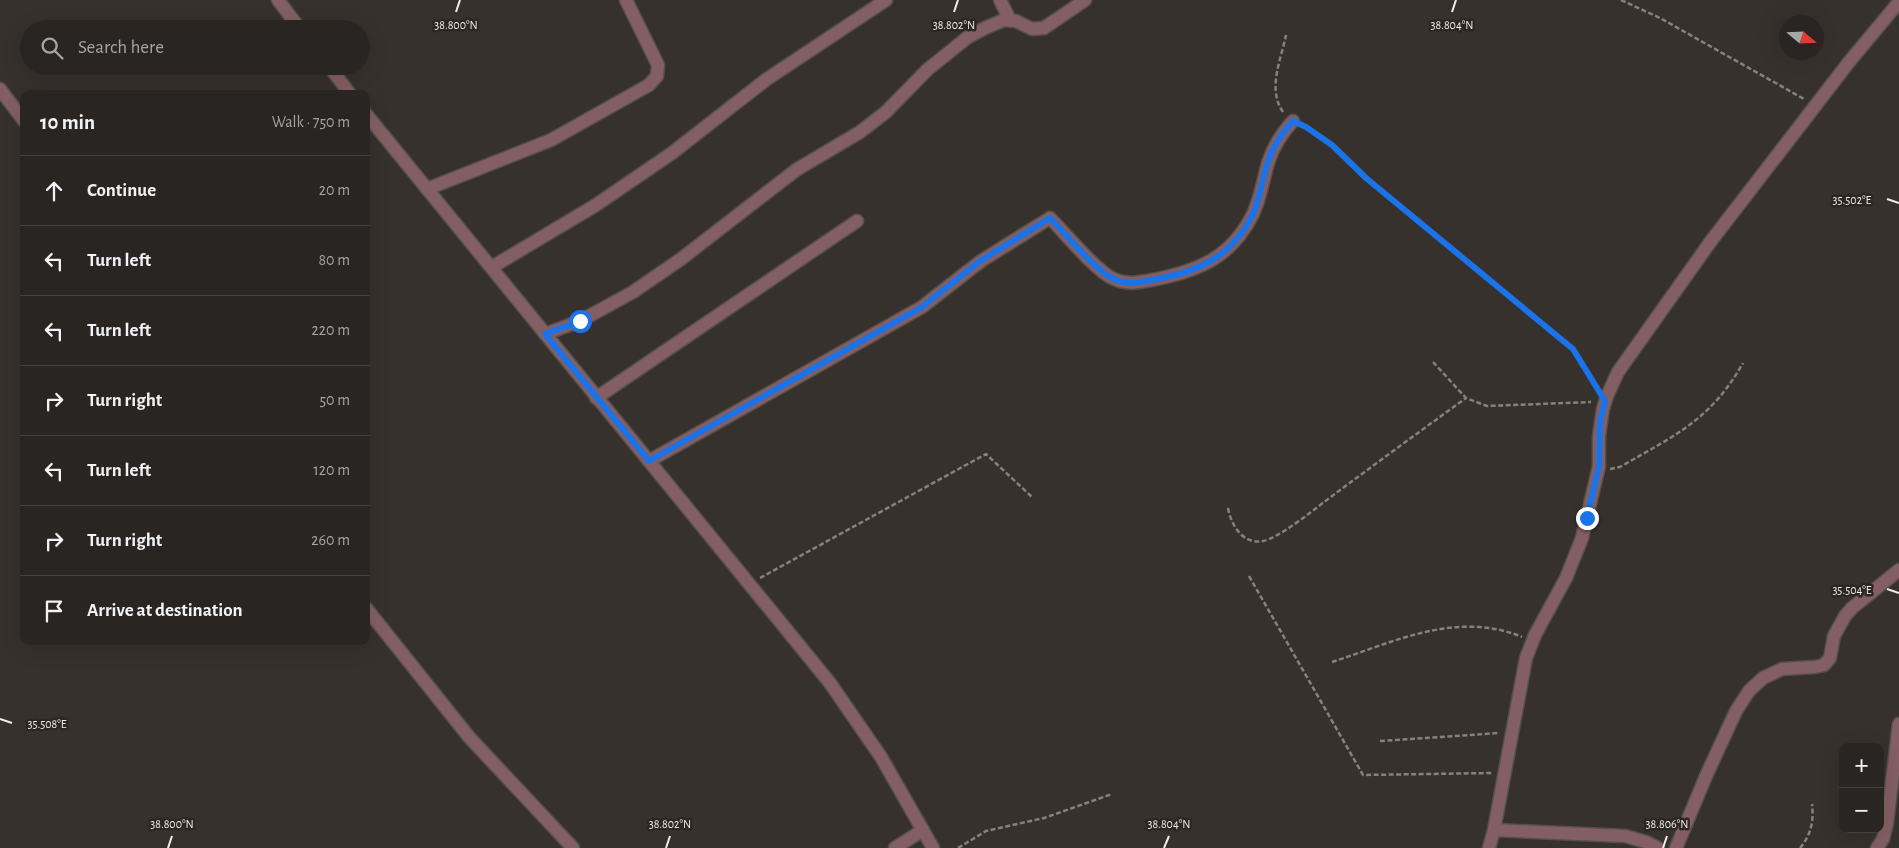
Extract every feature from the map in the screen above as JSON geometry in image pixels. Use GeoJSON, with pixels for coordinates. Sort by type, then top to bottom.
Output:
{"type":"FeatureCollection","features":[{"type":"Feature","properties":{"kind":"street"},"geometry":{"type":"LineString","coordinates":[[278,0],[293,20]]}},
{"type":"Feature","properties":{"kind":"street"},"geometry":{"type":"LineString","coordinates":[[427,189],[551,140],[649,85],[657,76],[658,65],[626,0]]}},
{"type":"Feature","properties":{"kind":"street"},"geometry":{"type":"LineString","coordinates":[[492,267],[596,205],[672,153],[767,79],[886,0]]}},
{"type":"Feature","properties":{"kind":"street"},"geometry":{"type":"LineString","coordinates":[[1000,0],[1010,20]]}},
{"type":"Feature","properties":{"kind":"street"},"geometry":{"type":"LineString","coordinates":[[545,334],[580,321],[633,292],[673,265],[796,170],[860,132],[886,112],[927,70],[968,37],[998,22],[1010,20],[1025,27],[1044,28],[1086,0]]}},
{"type":"Feature","properties":{"kind":"street"},"geometry":{"type":"LineString","coordinates":[[1489,848],[1524,670],[1532,641],[1557,598],[1575,558],[1598,472],[1600,422],[1605,401],[1618,372],[1711,241],[1815,106],[1899,2]]}},
{"type":"Feature","properties":{"kind":"street"},"geometry":{"type":"LineString","coordinates":[[336,75],[347,90]]}},
{"type":"Feature","properties":{"kind":"street"},"geometry":{"type":"LineString","coordinates":[[0,89],[20,116]]}},
{"type":"Feature","properties":{"kind":"street"},"geometry":{"type":"LineString","coordinates":[[370,119],[830,683],[858,721],[894,779],[933,848]]}},
{"type":"Feature","properties":{"kind":"street"},"geometry":{"type":"LineString","coordinates":[[649,461],[922,307],[980,261],[1050,218],[1104,273],[1120,282],[1139,282],[1182,274],[1199,267],[1223,253],[1242,232],[1258,199],[1268,160],[1293,121]]}},
{"type":"Feature","properties":{"kind":"street"},"geometry":{"type":"LineString","coordinates":[[596,398],[857,221]]}},
{"type":"Feature","properties":{"kind":"street"},"geometry":{"type":"LineString","coordinates":[[1676,848],[1736,711],[1749,691],[1763,678],[1782,669],[1815,668],[1824,665],[1830,658],[1834,636],[1845,616],[1852,608],[1899,570]]}},
{"type":"Feature","properties":{"kind":"street"},"geometry":{"type":"LineString","coordinates":[[370,613],[469,738],[573,848]]}},
{"type":"Feature","properties":{"kind":"street"},"geometry":{"type":"LineString","coordinates":[[1877,848],[1887,823],[1899,724]]}},
{"type":"Feature","properties":{"kind":"street"},"geometry":{"type":"LineString","coordinates":[[895,848],[922,830]]}},
{"type":"Feature","properties":{"kind":"street"},"geometry":{"type":"LineString","coordinates":[[1494,830],[1625,836],[1646,842],[1658,848]]}},
{"type":"Feature","properties":{"kind":"path"},"geometry":{"type":"LineString","coordinates":[[1621,0],[1660,18],[1815,106]]}},
{"type":"Feature","properties":{"kind":"path"},"geometry":{"type":"LineString","coordinates":[[1286,35],[1275,86],[1279,106],[1293,121],[1306,127],[1332,145],[1366,178],[1573,349],[1605,401],[1495,407],[1478,404],[1466,398],[1433,362]]}},
{"type":"Feature","properties":{"kind":"path"},"geometry":{"type":"LineString","coordinates":[[1598,472],[1620,467],[1682,432],[1722,395],[1742,363]]}},
{"type":"Feature","properties":{"kind":"path"},"geometry":{"type":"LineString","coordinates":[[1228,508],[1233,524],[1243,536],[1256,542],[1269,539],[1304,517],[1466,398]]}},
{"type":"Feature","properties":{"kind":"path"},"geometry":{"type":"LineString","coordinates":[[750,584],[986,454],[1032,497]]}},
{"type":"Feature","properties":{"kind":"path"},"geometry":{"type":"LineString","coordinates":[[1249,576],[1363,775],[1505,773]]}},
{"type":"Feature","properties":{"kind":"path"},"geometry":{"type":"LineString","coordinates":[[1332,662],[1444,627],[1490,628],[1512,633],[1532,641]]}},
{"type":"Feature","properties":{"kind":"path"},"geometry":{"type":"LineString","coordinates":[[1380,741],[1513,733]]}},
{"type":"Feature","properties":{"kind":"path"},"geometry":{"type":"LineString","coordinates":[[958,848],[986,831],[1044,818],[1112,794]]}},
{"type":"Feature","properties":{"kind":"path"},"geometry":{"type":"LineString","coordinates":[[1800,848],[1810,834],[1812,804]]}},
{"type":"Feature","properties":{"kind":"route"},"geometry":{"type":"LineString","coordinates":[[580,321],[545,334],[649,461],[922,307],[980,261],[1050,218],[1104,273],[1120,282],[1139,282],[1182,274],[1199,267],[1223,253],[1242,232],[1254,212],[1268,160],[1279,138],[1293,121],[1306,127],[1332,145],[1366,178],[1573,349],[1605,401],[1600,422],[1599,466],[1587,518]]}}]}
